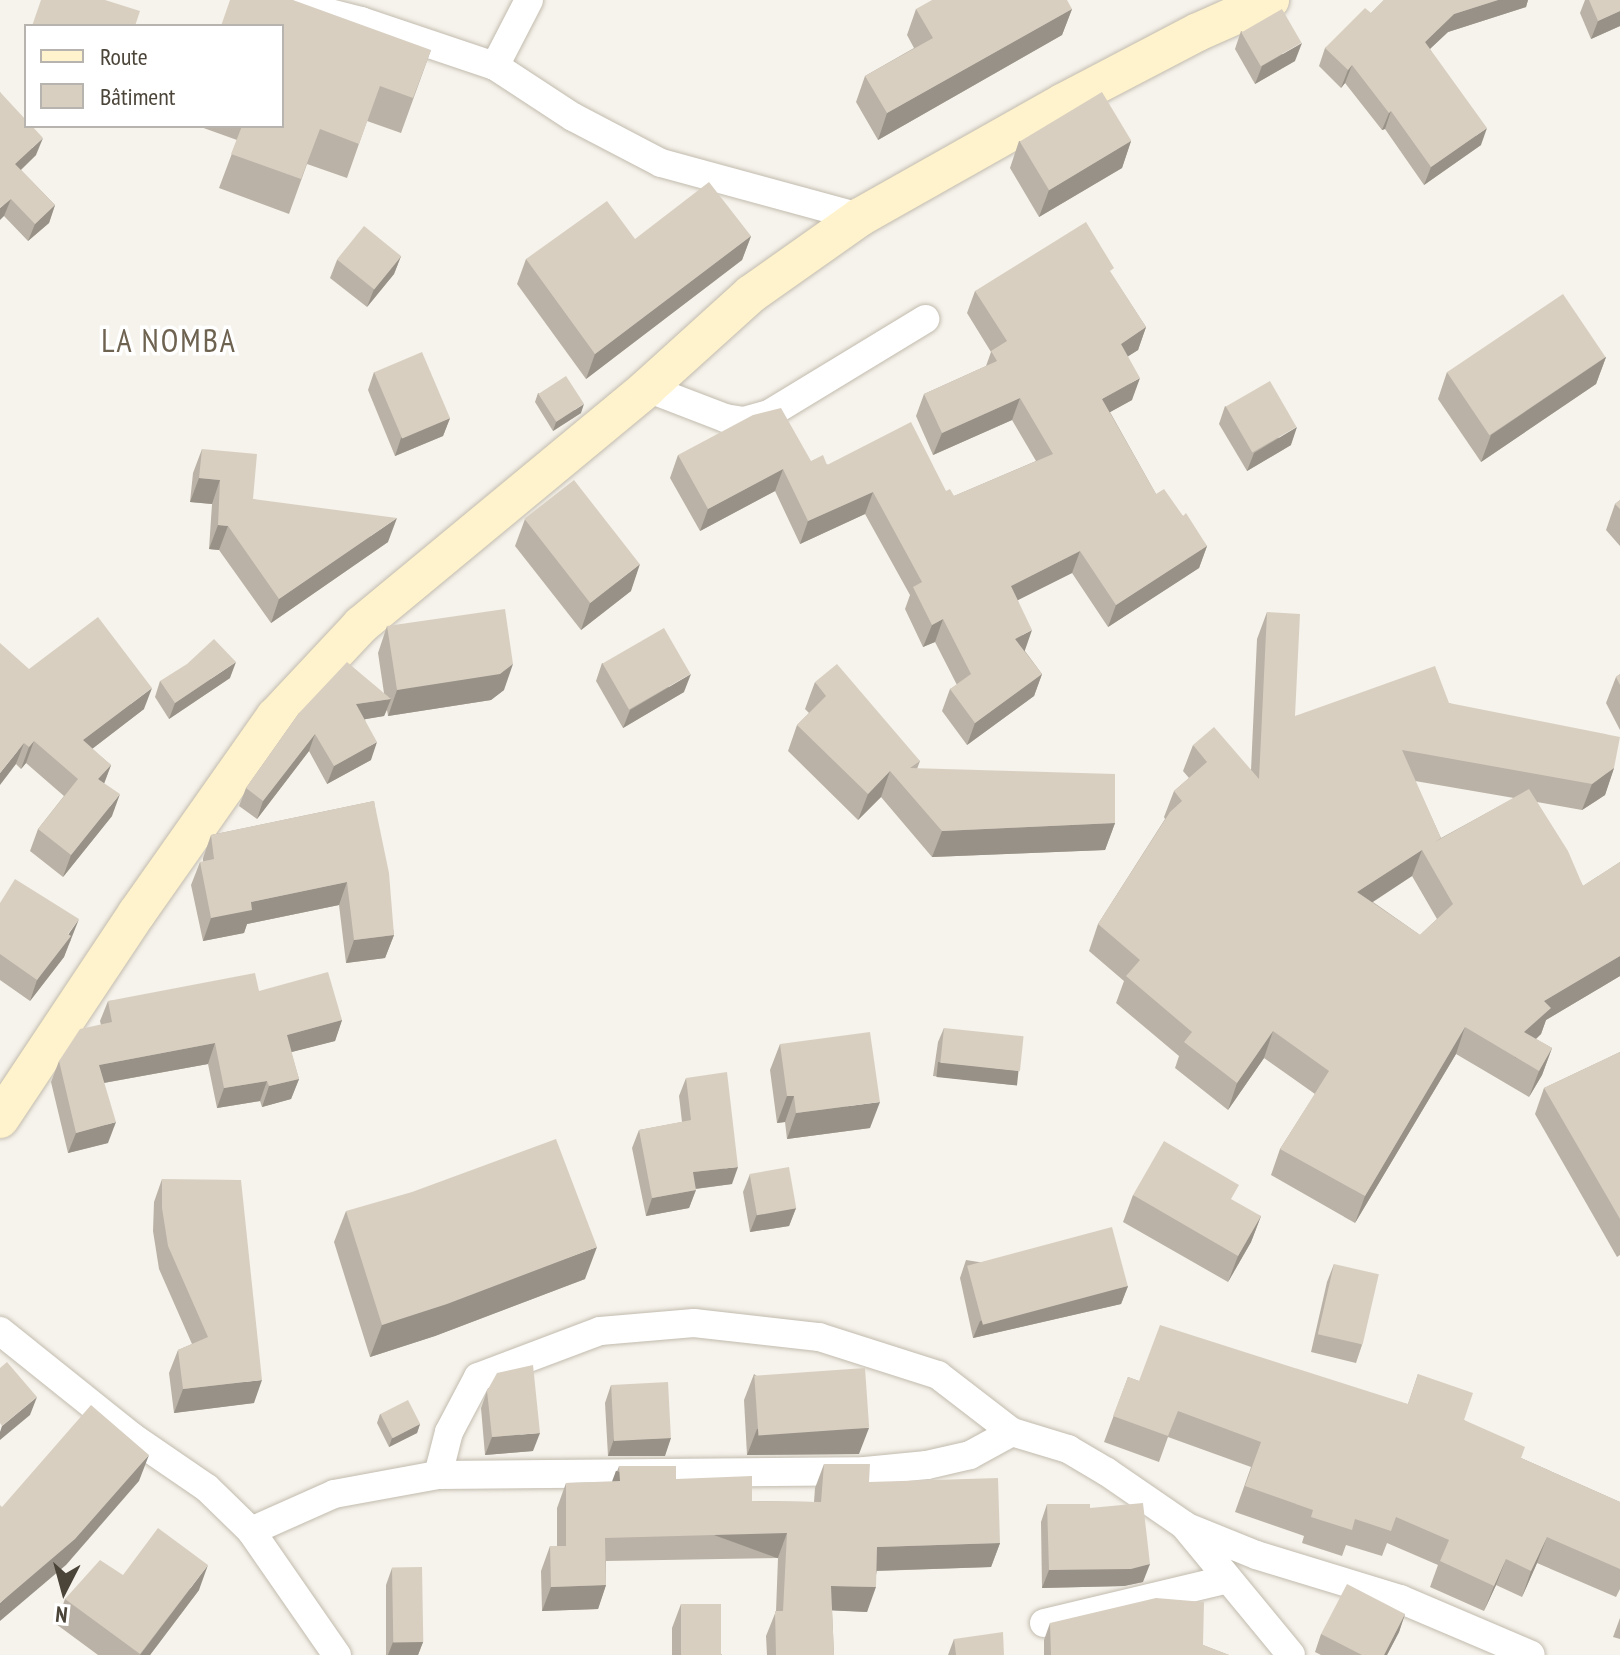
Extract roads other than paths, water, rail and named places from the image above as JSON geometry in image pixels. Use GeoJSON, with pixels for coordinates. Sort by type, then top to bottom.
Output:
{"type":"FeatureCollection","features":[{"type":"Feature","properties":{"kind":"street"},"geometry":{"type":"LineString","coordinates":[[279,0],[361,21],[495,66],[573,117],[661,163],[860,217]]}},
{"type":"Feature","properties":{"kind":"street"},"geometry":{"type":"LineString","coordinates":[[495,66],[529,0]]}},
{"type":"Feature","properties":{"kind":"street"},"geometry":{"type":"LineString","coordinates":[[0,1119],[155,887],[275,717],[310,674],[361,625],[647,388],[751,294],[860,217],[1228,9],[1270,0]]}},
{"type":"Feature","properties":{"kind":"street"},"geometry":{"type":"LineString","coordinates":[[647,388],[725,418],[744,421],[769,414],[925,319]]}},
{"type":"Feature","properties":{"kind":"street"},"geometry":{"type":"LineString","coordinates":[[438,1475],[449,1432],[478,1377],[600,1331],[694,1323],[819,1337],[938,1375],[1012,1432],[1068,1449],[1184,1525],[1256,1555],[1400,1599],[1531,1655]]}},
{"type":"Feature","properties":{"kind":"street"},"geometry":{"type":"LineString","coordinates":[[0,1331],[131,1436],[207,1488],[251,1531],[337,1655]]}},
{"type":"Feature","properties":{"kind":"street"},"geometry":{"type":"LineString","coordinates":[[251,1531],[334,1494],[438,1475],[865,1471],[927,1465],[970,1455],[1012,1432]]}},
{"type":"Feature","properties":{"kind":"street"},"geometry":{"type":"LineString","coordinates":[[1184,1525],[1225,1580],[1291,1655]]}},
{"type":"Feature","properties":{"kind":"street"},"geometry":{"type":"LineString","coordinates":[[1044,1623],[1225,1580]]}},
{"type":"Feature","properties":{"kind":"district","name":"LA NOMBA"},"geometry":{"type":"Point","coordinates":[169,340]}}]}
